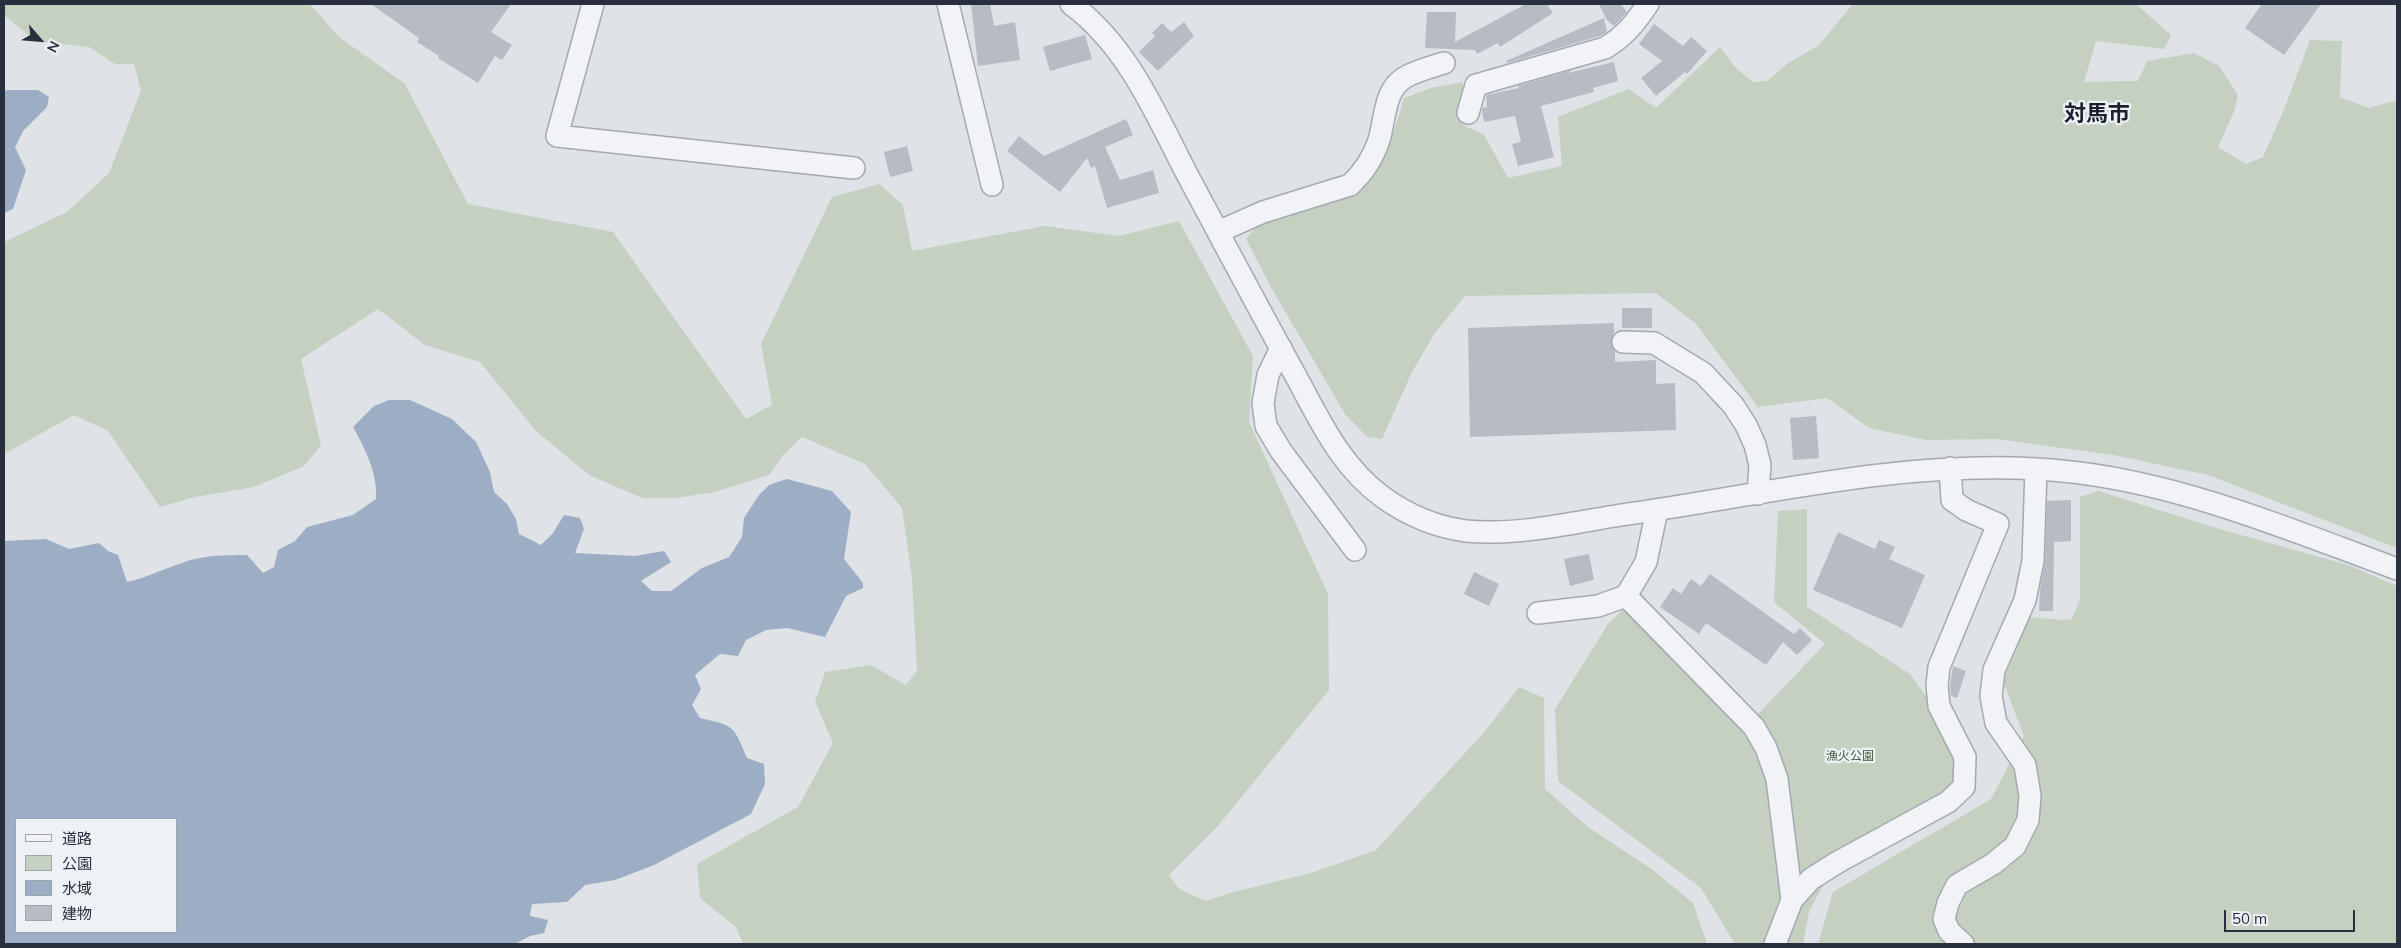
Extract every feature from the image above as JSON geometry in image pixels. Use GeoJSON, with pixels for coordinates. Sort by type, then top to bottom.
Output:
{"type":"FeatureCollection","features":[{"type":"Feature","properties":{"kind":"street"},"geometry":{"type":"LineString","coordinates":[[593,4],[557,136],[854,168]]}},
{"type":"Feature","properties":{"kind":"street"},"geometry":{"type":"LineString","coordinates":[[948,4],[992,185]]}},
{"type":"Feature","properties":{"kind":"street"},"geometry":{"type":"LineString","coordinates":[[1073,4],[1096,24],[1130,66],[1280,348],[1341,456],[1362,481],[1411,515],[1442,526],[1469,531],[1515,531],[1758,494],[1950,468],[2036,469],[2080,472],[2149,484],[2194,497],[2397,569]]}},
{"type":"Feature","properties":{"kind":"street"},"geometry":{"type":"LineString","coordinates":[[1468,113],[1476,85],[1605,48],[1620,39],[1632,27],[1648,4]]}},
{"type":"Feature","properties":{"kind":"street"},"geometry":{"type":"LineString","coordinates":[[1218,232],[1263,212],[1350,185],[1360,176],[1371,158],[1379,139],[1384,111],[1393,90],[1403,78],[1444,63]]}},
{"type":"Feature","properties":{"kind":"street"},"geometry":{"type":"LineString","coordinates":[[1623,342],[1654,343],[1703,373],[1733,405],[1746,425],[1755,446],[1760,465],[1758,494]]}},
{"type":"Feature","properties":{"kind":"street"},"geometry":{"type":"LineString","coordinates":[[1280,348],[1268,375],[1263,403],[1266,426],[1281,451],[1355,550]]}},
{"type":"Feature","properties":{"kind":"street"},"geometry":{"type":"LineString","coordinates":[[1775,944],[1792,900],[1811,879],[1838,862],[1948,802],[1964,787],[1965,757],[1939,706],[1937,685],[1939,667],[1998,524],[1966,510],[1952,500],[1950,468]]}},
{"type":"Feature","properties":{"kind":"street"},"geometry":{"type":"LineString","coordinates":[[1962,944],[1949,931],[1944,919],[1948,902],[1957,885],[1993,864],[2015,846],[2028,820],[2030,796],[2025,765],[1996,723],[1991,696],[1994,670],[2025,600],[2031,571],[2036,469]]}},
{"type":"Feature","properties":{"kind":"street"},"geometry":{"type":"LineString","coordinates":[[1538,614],[1598,606],[1626,596],[1646,562],[1657,510]]}},
{"type":"Feature","properties":{"kind":"street"},"geometry":{"type":"LineString","coordinates":[[1626,596],[1754,727],[1766,748],[1777,779],[1792,900]]}},
{"type":"Feature","properties":{"kind":"green space"},"geometry":{"type":"Polygon","coordinates":[[[4,4],[310,4],[339,37],[405,84],[468,204],[613,232],[746,419],[772,405],[761,344],[832,197],[879,184],[903,205],[912,251],[1044,226],[1119,236],[1179,221],[1253,356],[1249,422],[1328,594],[1329,690],[1217,827],[1169,875],[1179,889],[1206,901],[1233,892],[1311,873],[1376,850],[1486,730],[1519,687],[1544,698],[1545,789],[1588,827],[1653,870],[1693,903],[1707,944],[743,944],[736,927],[700,898],[697,864],[798,807],[833,743],[815,702],[825,672],[871,665],[906,685],[917,671],[912,578],[902,508],[865,464],[802,437],[783,455],[769,475],[715,492],[675,498],[642,498],[589,475],[536,431],[480,362],[425,345],[378,309],[301,359],[321,445],[304,466],[254,487],[195,497],[160,507],[108,431],[74,415],[4,454],[4,242],[67,212],[109,173],[141,91],[134,64],[115,64],[89,47],[35,41],[4,15],[4,4]]]}},
{"type":"Feature","properties":{"kind":"green space"},"geometry":{"type":"Polygon","coordinates":[[[1853,4],[2136,4],[2171,35],[2164,49],[2096,41],[2084,82],[2138,81],[2147,61],[2194,53],[2219,66],[2238,95],[2234,112],[2218,147],[2246,164],[2263,157],[2283,112],[2310,40],[2342,41],[2340,97],[2369,108],[2397,100],[2397,548],[2208,475],[2113,455],[1996,439],[1926,440],[1869,428],[1827,398],[1758,407],[1696,324],[1656,293],[1465,296],[1435,333],[1412,372],[1382,439],[1367,437],[1345,414],[1272,289],[1246,239],[1255,229],[1263,224],[1341,200],[1359,189],[1369,179],[1384,154],[1396,125],[1404,98],[1431,88],[1463,82],[1463,125],[1484,135],[1508,178],[1562,166],[1558,117],[1629,89],[1656,108],[1720,47],[1735,67],[1753,82],[1767,81],[1788,63],[1818,46],[1853,4]]]}},
{"type":"Feature","properties":{"kind":"green space"},"geometry":{"type":"Polygon","coordinates":[[[2098,491],[2223,530],[2348,565],[2397,586],[2397,944],[1818,944],[1833,892],[1991,799],[2024,736],[2003,681],[2028,617],[2072,619],[2080,599],[2080,497],[2098,491]]]}},
{"type":"Feature","properties":{"kind":"green space","name":"漁火公園"},"geometry":{"type":"Polygon","coordinates":[[[1807,509],[1807,607],[1910,674],[1930,702],[1959,755],[1952,808],[1826,879],[1809,912],[1803,944],[1735,944],[1701,888],[1558,781],[1555,709],[1608,624],[1637,596],[1756,716],[1825,644],[1774,602],[1778,511],[1807,509]]]}},
{"type":"Feature","properties":{"kind":"water"},"geometry":{"type":"Polygon","coordinates":[[[38,90],[49,97],[47,107],[23,131],[15,147],[26,170],[13,209],[4,213],[4,91],[38,90]]]}},
{"type":"Feature","properties":{"kind":"water"},"geometry":{"type":"Polygon","coordinates":[[[389,400],[410,400],[452,419],[476,442],[490,472],[494,492],[507,504],[516,519],[519,534],[541,545],[553,533],[564,515],[580,518],[584,529],[575,553],[635,556],[664,551],[671,562],[641,581],[652,591],[671,591],[702,568],[729,557],[742,537],[744,518],[759,495],[769,485],[787,479],[832,491],[851,512],[844,559],[863,583],[863,588],[846,596],[825,637],[787,628],[766,630],[746,640],[738,656],[720,654],[695,675],[701,689],[692,705],[700,718],[727,725],[739,739],[747,758],[764,764],[765,784],[751,814],[654,865],[615,880],[585,885],[567,902],[532,904],[530,916],[548,920],[544,933],[530,936],[515,944],[4,944],[4,541],[46,539],[69,549],[99,543],[108,551],[118,555],[127,582],[190,560],[222,555],[247,555],[263,573],[274,567],[278,550],[295,541],[307,527],[353,515],[376,499],[373,471],[353,427],[374,406],[389,400]]]}},
{"type":"Feature","properties":{"kind":"building"},"geometry":{"type":"Polygon","coordinates":[[[371,4],[511,4],[491,32],[512,45],[502,60],[495,56],[478,83],[438,58],[439,56],[417,42],[419,38],[371,4]]]}},
{"type":"Feature","properties":{"kind":"building"},"geometry":{"type":"Polygon","coordinates":[[[971,4],[990,4],[994,26],[1015,22],[1020,60],[978,66],[971,4]]]}},
{"type":"Feature","properties":{"kind":"building"},"geometry":{"type":"Polygon","coordinates":[[[1526,4],[1547,4],[1553,13],[1500,47],[1498,43],[1477,54],[1475,50],[1425,48],[1427,12],[1456,12],[1455,42],[1526,4]]]}},
{"type":"Feature","properties":{"kind":"building"},"geometry":{"type":"Polygon","coordinates":[[[1599,4],[1620,4],[1627,12],[1614,26],[1607,20],[1599,4]]]}},
{"type":"Feature","properties":{"kind":"building"},"geometry":{"type":"Polygon","coordinates":[[[2262,4],[2321,4],[2284,55],[2245,28],[2262,4]]]}},
{"type":"Feature","properties":{"kind":"building"},"geometry":{"type":"Polygon","coordinates":[[[1604,18],[1607,32],[1600,36],[1507,63],[1506,61],[1604,18]]]}},
{"type":"Feature","properties":{"kind":"building"},"geometry":{"type":"Polygon","coordinates":[[[1184,22],[1194,36],[1158,71],[1139,52],[1155,36],[1152,33],[1162,23],[1171,32],[1184,22]]]}},
{"type":"Feature","properties":{"kind":"building"},"geometry":{"type":"Polygon","coordinates":[[[1654,24],[1683,46],[1691,37],[1707,51],[1687,74],[1685,72],[1656,96],[1641,78],[1662,61],[1639,44],[1654,24]]]}},
{"type":"Feature","properties":{"kind":"building"},"geometry":{"type":"Polygon","coordinates":[[[1085,35],[1092,59],[1050,71],[1043,47],[1085,35]]]}},
{"type":"Feature","properties":{"kind":"building"},"geometry":{"type":"Polygon","coordinates":[[[1614,62],[1618,81],[1593,88],[1594,92],[1541,106],[1554,157],[1518,166],[1512,144],[1521,142],[1515,116],[1484,122],[1482,108],[1487,107],[1486,95],[1519,88],[1518,86],[1572,70],[1568,73],[1614,62]]]}},
{"type":"Feature","properties":{"kind":"building"},"geometry":{"type":"Polygon","coordinates":[[[1126,119],[1133,135],[1105,147],[1120,180],[1153,170],[1159,193],[1107,208],[1095,166],[1091,168],[1087,158],[1060,192],[1007,151],[1019,136],[1044,156],[1126,119]]]}},
{"type":"Feature","properties":{"kind":"building"},"geometry":{"type":"Polygon","coordinates":[[[907,146],[913,171],[890,177],[884,152],[907,146]]]}},
{"type":"Feature","properties":{"kind":"building"},"geometry":{"type":"Polygon","coordinates":[[[1622,308],[1652,308],[1652,328],[1622,328],[1622,308]]]}},
{"type":"Feature","properties":{"kind":"building"},"geometry":{"type":"Polygon","coordinates":[[[1614,323],[1614,333],[1611,342],[1615,351],[1615,362],[1656,360],[1656,384],[1675,383],[1676,430],[1470,437],[1468,328],[1614,323]]]}},
{"type":"Feature","properties":{"kind":"building"},"geometry":{"type":"Polygon","coordinates":[[[1816,416],[1819,458],[1793,460],[1790,418],[1816,416]]]}},
{"type":"Feature","properties":{"kind":"building"},"geometry":{"type":"Polygon","coordinates":[[[2071,500],[2071,541],[2054,542],[2053,611],[2039,611],[2040,590],[2045,562],[2047,501],[2071,500]]]}},
{"type":"Feature","properties":{"kind":"building"},"geometry":{"type":"Polygon","coordinates":[[[1838,532],[1875,549],[1879,540],[1895,547],[1889,559],[1925,575],[1902,628],[1813,590],[1838,532]]]}},
{"type":"Feature","properties":{"kind":"building"},"geometry":{"type":"Polygon","coordinates":[[[1589,554],[1594,580],[1570,586],[1564,559],[1589,554]]]}},
{"type":"Feature","properties":{"kind":"building"},"geometry":{"type":"Polygon","coordinates":[[[1474,572],[1499,584],[1489,606],[1464,594],[1474,572]]]}},
{"type":"Feature","properties":{"kind":"building"},"geometry":{"type":"Polygon","coordinates":[[[1710,574],[1794,634],[1800,628],[1812,640],[1797,655],[1783,642],[1766,665],[1706,623],[1699,634],[1660,607],[1673,588],[1681,594],[1691,579],[1701,586],[1710,574]]]}},
{"type":"Feature","properties":{"kind":"building"},"geometry":{"type":"Polygon","coordinates":[[[1953,666],[1966,671],[1957,698],[1951,696],[1950,685],[1953,666]]]}},
{"type":"Feature","properties":{"kind":"district","name":"対馬市"},"geometry":{"type":"Point","coordinates":[2097,114]}}]}
